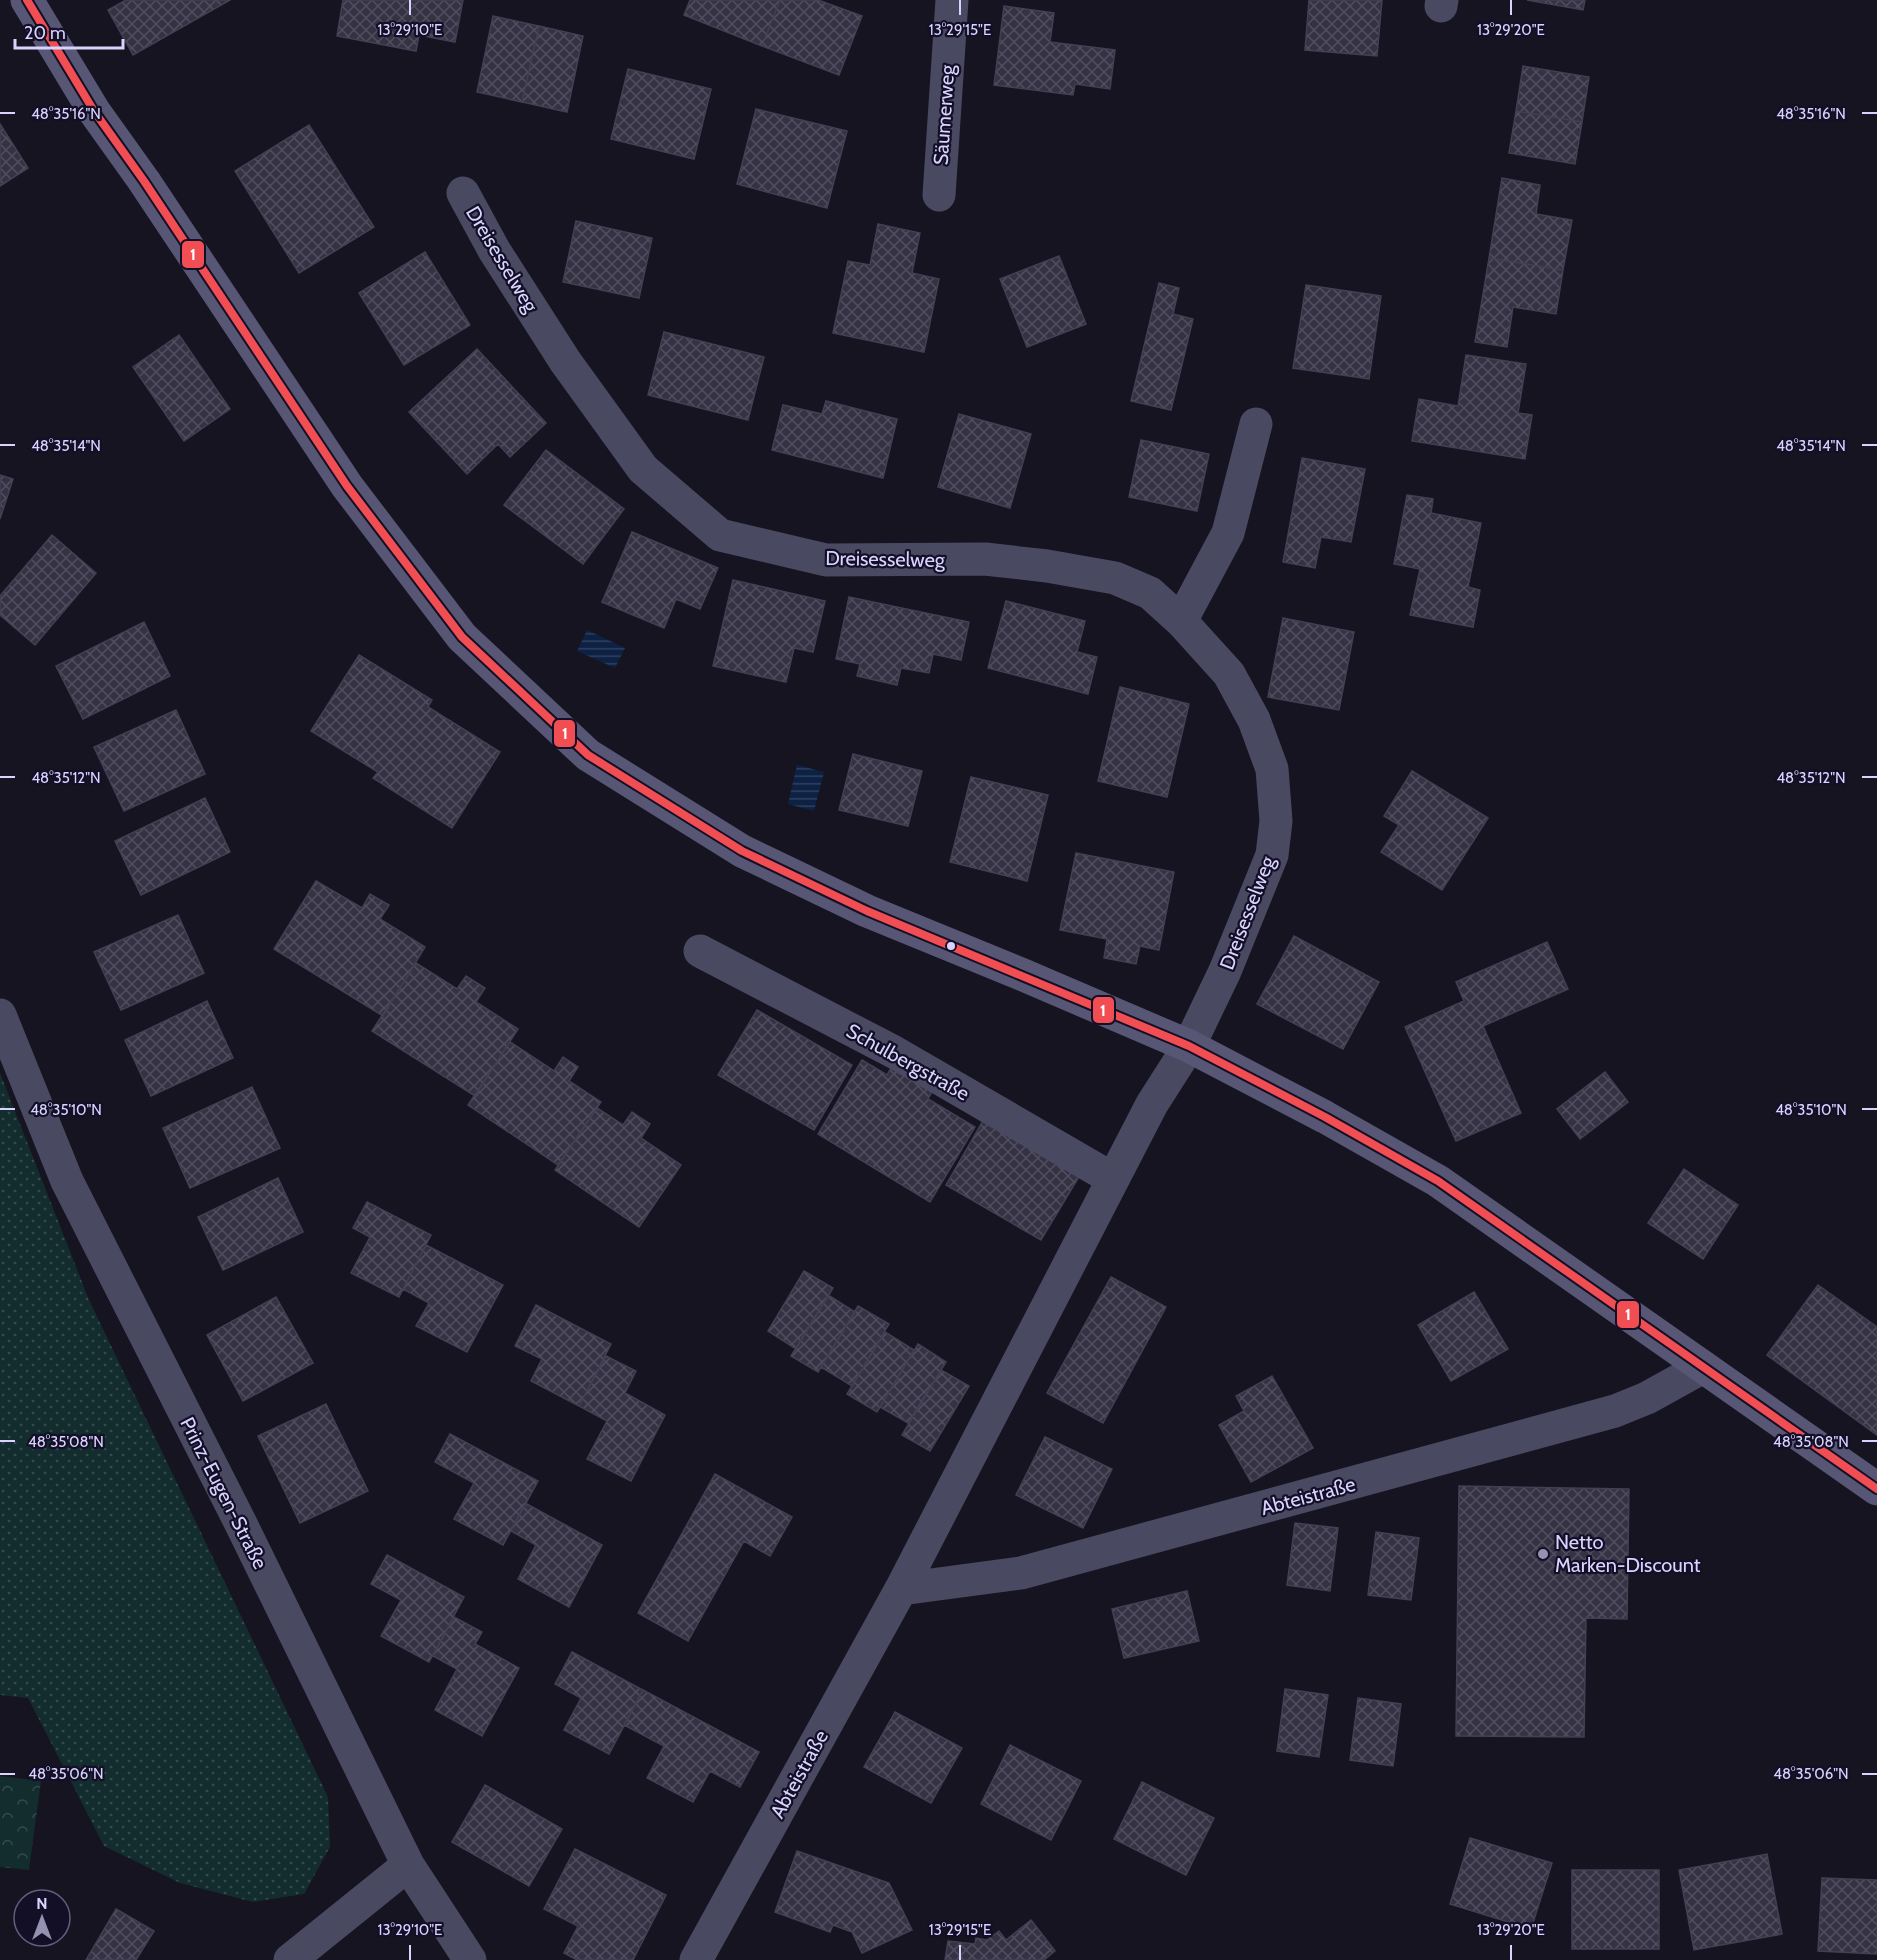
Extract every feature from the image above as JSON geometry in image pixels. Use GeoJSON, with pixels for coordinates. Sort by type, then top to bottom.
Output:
{"type":"FeatureCollection","features":[{"type":"Feature","properties":{"kind":"street"},"geometry":{"type":"LineString","coordinates":[[27,0],[94,111],[144,181],[347,486],[462,637],[588,755],[742,851],[867,911],[1189,1046],[1325,1117],[1438,1181],[1877,1489]]}},
{"type":"Feature","properties":{"kind":"street","name":"Säumerweg"},"geometry":{"type":"LineString","coordinates":[[939,195],[952,0]]}},
{"type":"Feature","properties":{"kind":"street","name":"Dreisesselweg"},"geometry":{"type":"LineString","coordinates":[[463,193],[494,250],[565,361],[643,469],[720,535],[826,560],[985,559],[1047,566],[1115,578],[1149,593],[1181,621],[1229,674],[1254,720],[1272,770],[1276,822],[1272,855],[1225,972],[1189,1046]]}},
{"type":"Feature","properties":{"kind":"street"},"geometry":{"type":"LineString","coordinates":[[1181,621],[1228,533],[1256,424]]}},
{"type":"Feature","properties":{"kind":"street","name":"Schulbergstraße"},"geometry":{"type":"LineString","coordinates":[[700,951],[894,1052],[1113,1179]]}},
{"type":"Feature","properties":{"kind":"street","name":"Prinz-Eugen-Straße"},"geometry":{"type":"LineString","coordinates":[[0,1015],[67,1181],[241,1524],[408,1865],[471,1960]]}},
{"type":"Feature","properties":{"kind":"street","name":"Abteistraße"},"geometry":{"type":"LineString","coordinates":[[696,1960],[901,1589],[1152,1104],[1189,1046]]}},
{"type":"Feature","properties":{"kind":"street","name":"Abteistraße"},"geometry":{"type":"LineString","coordinates":[[901,1589],[1021,1573],[1280,1504],[1615,1411],[1647,1398],[1703,1367]]}},
{"type":"Feature","properties":{"kind":"street"},"geometry":{"type":"LineString","coordinates":[[290,1960],[408,1865]]}},
{"type":"Feature","properties":{"kind":"green space"},"geometry":{"type":"Polygon","coordinates":[[[0,1073],[89,1300],[328,1797],[330,1847],[304,1894],[253,1902],[180,1883],[104,1846],[28,1698],[0,1695],[0,1073]]]}},
{"type":"Feature","properties":{"kind":"green space"},"geometry":{"type":"Polygon","coordinates":[[[0,1776],[41,1781],[29,1870],[0,1867],[0,1776]]]}},
{"type":"Feature","properties":{"kind":"water"},"geometry":{"type":"Polygon","coordinates":[[[587,630],[625,648],[615,668],[577,651],[587,630]]]}},
{"type":"Feature","properties":{"kind":"water"},"geometry":{"type":"Polygon","coordinates":[[[797,765],[824,772],[814,811],[788,804],[797,765]]]}},
{"type":"Feature","properties":{"kind":"building"},"geometry":{"type":"Polygon","coordinates":[[[126,0],[230,0],[133,55],[108,10],[126,0]]]}},
{"type":"Feature","properties":{"kind":"building"},"geometry":{"type":"Polygon","coordinates":[[[343,0],[463,0],[455,42],[419,35],[416,51],[337,36],[343,0]]]}},
{"type":"Feature","properties":{"kind":"building"},"geometry":{"type":"Polygon","coordinates":[[[690,0],[780,0],[762,46],[684,15],[690,0]]]}},
{"type":"Feature","properties":{"kind":"building"},"geometry":{"type":"Polygon","coordinates":[[[780,0],[818,0],[862,16],[839,75],[762,46],[780,0]]]}},
{"type":"Feature","properties":{"kind":"building"},"geometry":{"type":"Polygon","coordinates":[[[1309,0],[1382,0],[1377,56],[1305,50],[1309,0]]]}},
{"type":"Feature","properties":{"kind":"building"},"geometry":{"type":"Polygon","coordinates":[[[1527,0],[1585,0],[1583,10],[1527,0]]]}},
{"type":"Feature","properties":{"kind":"building"},"geometry":{"type":"Polygon","coordinates":[[[1004,6],[1054,13],[1050,42],[1115,50],[1110,89],[1075,84],[1073,95],[994,85],[1004,6]]]}},
{"type":"Feature","properties":{"kind":"building"},"geometry":{"type":"Polygon","coordinates":[[[493,16],[539,26],[522,102],[477,92],[493,16]]]}},
{"type":"Feature","properties":{"kind":"building"},"geometry":{"type":"Polygon","coordinates":[[[539,26],[583,36],[567,112],[522,102],[539,26]]]}},
{"type":"Feature","properties":{"kind":"building"},"geometry":{"type":"Polygon","coordinates":[[[1523,66],[1589,77],[1582,122],[1516,111],[1523,66]]]}},
{"type":"Feature","properties":{"kind":"building"},"geometry":{"type":"Polygon","coordinates":[[[628,69],[711,89],[694,159],[611,139],[628,69]]]}},
{"type":"Feature","properties":{"kind":"building"},"geometry":{"type":"Polygon","coordinates":[[[756,109],[847,131],[827,208],[737,184],[756,109]]]}},
{"type":"Feature","properties":{"kind":"building"},"geometry":{"type":"Polygon","coordinates":[[[1516,111],[1582,122],[1575,164],[1509,153],[1516,111]]]}},
{"type":"Feature","properties":{"kind":"building"},"geometry":{"type":"Polygon","coordinates":[[[0,124],[28,168],[0,186],[0,124]]]}},
{"type":"Feature","properties":{"kind":"building"},"geometry":{"type":"Polygon","coordinates":[[[309,125],[374,227],[299,273],[235,171],[309,125]]]}},
{"type":"Feature","properties":{"kind":"building"},"geometry":{"type":"Polygon","coordinates":[[[1502,178],[1540,185],[1536,214],[1572,220],[1563,270],[1489,258],[1502,178]]]}},
{"type":"Feature","properties":{"kind":"building"},"geometry":{"type":"Polygon","coordinates":[[[576,221],[652,238],[639,298],[563,282],[576,221]]]}},
{"type":"Feature","properties":{"kind":"building"},"geometry":{"type":"Polygon","coordinates":[[[878,224],[920,233],[912,273],[939,279],[924,352],[833,333],[848,261],[870,265],[878,224]]]}},
{"type":"Feature","properties":{"kind":"building"},"geometry":{"type":"Polygon","coordinates":[[[425,252],[470,325],[404,365],[359,293],[425,252]]]}},
{"type":"Feature","properties":{"kind":"building"},"geometry":{"type":"Polygon","coordinates":[[[1059,256],[1086,324],[1027,347],[1000,279],[1059,256]]]}},
{"type":"Feature","properties":{"kind":"building"},"geometry":{"type":"Polygon","coordinates":[[[1489,258],[1563,270],[1556,314],[1513,307],[1507,347],[1475,342],[1489,258]]]}},
{"type":"Feature","properties":{"kind":"building"},"geometry":{"type":"Polygon","coordinates":[[[1159,283],[1179,288],[1173,314],[1193,319],[1171,410],[1131,401],[1159,283]]]}},
{"type":"Feature","properties":{"kind":"building"},"geometry":{"type":"Polygon","coordinates":[[[1306,285],[1381,296],[1369,379],[1293,368],[1306,285]]]}},
{"type":"Feature","properties":{"kind":"building"},"geometry":{"type":"Polygon","coordinates":[[[664,332],[764,357],[748,420],[648,395],[664,332]]]}},
{"type":"Feature","properties":{"kind":"building"},"geometry":{"type":"Polygon","coordinates":[[[179,335],[230,409],[184,441],[133,367],[179,335]]]}},
{"type":"Feature","properties":{"kind":"building"},"geometry":{"type":"Polygon","coordinates":[[[477,349],[546,423],[510,457],[498,444],[467,474],[409,412],[477,349]]]}},
{"type":"Feature","properties":{"kind":"building"},"geometry":{"type":"Polygon","coordinates":[[[1466,355],[1526,364],[1518,413],[1532,415],[1525,459],[1412,441],[1419,399],[1458,406],[1466,355]]]}},
{"type":"Feature","properties":{"kind":"building"},"geometry":{"type":"Polygon","coordinates":[[[826,401],[897,419],[883,478],[772,450],[783,405],[822,414],[826,401]]]}},
{"type":"Feature","properties":{"kind":"building"},"geometry":{"type":"Polygon","coordinates":[[[959,414],[1031,434],[1010,508],[938,487],[959,414]]]}},
{"type":"Feature","properties":{"kind":"building"},"geometry":{"type":"Polygon","coordinates":[[[1141,440],[1209,454],[1197,511],[1129,497],[1141,440]]]}},
{"type":"Feature","properties":{"kind":"building"},"geometry":{"type":"Polygon","coordinates":[[[546,450],[624,509],[583,564],[504,505],[546,450]]]}},
{"type":"Feature","properties":{"kind":"building"},"geometry":{"type":"Polygon","coordinates":[[[1302,458],[1365,469],[1351,542],[1321,537],[1315,568],[1283,562],[1302,458]]]}},
{"type":"Feature","properties":{"kind":"building"},"geometry":{"type":"Polygon","coordinates":[[[0,475],[13,479],[0,519],[0,475]]]}},
{"type":"Feature","properties":{"kind":"building"},"geometry":{"type":"Polygon","coordinates":[[[1407,495],[1433,499],[1431,513],[1481,523],[1468,587],[1480,590],[1473,627],[1410,615],[1420,569],[1394,564],[1407,495]]]}},
{"type":"Feature","properties":{"kind":"building"},"geometry":{"type":"Polygon","coordinates":[[[632,532],[718,568],[700,609],[676,599],[664,628],[602,602],[632,532]]]}},
{"type":"Feature","properties":{"kind":"building"},"geometry":{"type":"Polygon","coordinates":[[[52,535],[96,573],[35,645],[0,615],[0,596],[52,535]]]}},
{"type":"Feature","properties":{"kind":"building"},"geometry":{"type":"Polygon","coordinates":[[[733,580],[825,601],[813,652],[794,648],[786,682],[713,666],[733,580]]]}},
{"type":"Feature","properties":{"kind":"building"},"geometry":{"type":"Polygon","coordinates":[[[849,597],[969,622],[961,660],[933,654],[929,673],[901,668],[897,685],[857,676],[860,664],[836,659],[849,597]]]}},
{"type":"Feature","properties":{"kind":"building"},"geometry":{"type":"Polygon","coordinates":[[[1006,601],[1085,621],[1077,652],[1097,657],[1088,694],[988,668],[1006,601]]]}},
{"type":"Feature","properties":{"kind":"building"},"geometry":{"type":"Polygon","coordinates":[[[1283,618],[1354,632],[1339,710],[1268,697],[1283,618]]]}},
{"type":"Feature","properties":{"kind":"building"},"geometry":{"type":"Polygon","coordinates":[[[144,622],[170,676],[83,719],[56,666],[144,622]]]}},
{"type":"Feature","properties":{"kind":"building"},"geometry":{"type":"Polygon","coordinates":[[[359,655],[432,700],[428,707],[500,752],[452,828],[373,778],[378,772],[311,731],[359,655]]]}},
{"type":"Feature","properties":{"kind":"building"},"geometry":{"type":"Polygon","coordinates":[[[1120,687],[1189,704],[1167,797],[1098,781],[1120,687]]]}},
{"type":"Feature","properties":{"kind":"building"},"geometry":{"type":"Polygon","coordinates":[[[176,710],[205,774],[124,811],[94,747],[176,710]]]}},
{"type":"Feature","properties":{"kind":"building"},"geometry":{"type":"Polygon","coordinates":[[[853,754],[922,771],[908,826],[839,810],[853,754]]]}},
{"type":"Feature","properties":{"kind":"building"},"geometry":{"type":"Polygon","coordinates":[[[1412,771],[1488,818],[1442,890],[1381,852],[1399,825],[1384,816],[1412,771]]]}},
{"type":"Feature","properties":{"kind":"building"},"geometry":{"type":"Polygon","coordinates":[[[971,777],[1048,795],[1027,881],[950,862],[971,777]]]}},
{"type":"Feature","properties":{"kind":"building"},"geometry":{"type":"Polygon","coordinates":[[[205,798],[230,852],[141,895],[115,841],[205,798]]]}},
{"type":"Feature","properties":{"kind":"building"},"geometry":{"type":"Polygon","coordinates":[[[1076,853],[1174,872],[1159,950],[1140,946],[1136,964],[1104,958],[1107,939],[1060,930],[1076,853]]]}},
{"type":"Feature","properties":{"kind":"building"},"geometry":{"type":"Polygon","coordinates":[[[316,881],[362,908],[370,894],[389,905],[380,919],[425,947],[383,1016],[274,949],[316,881]]]}},
{"type":"Feature","properties":{"kind":"building"},"geometry":{"type":"Polygon","coordinates":[[[178,915],[204,973],[121,1010],[94,952],[178,915]]]}},
{"type":"Feature","properties":{"kind":"building"},"geometry":{"type":"Polygon","coordinates":[[[1294,936],[1379,982],[1343,1049],[1257,1004],[1294,936]]]}},
{"type":"Feature","properties":{"kind":"building"},"geometry":{"type":"Polygon","coordinates":[[[1547,942],[1568,989],[1483,1026],[1521,1113],[1456,1141],[1405,1027],[1464,1001],[1456,982],[1547,942]]]}},
{"type":"Feature","properties":{"kind":"building"},"geometry":{"type":"Polygon","coordinates":[[[416,963],[457,989],[466,976],[485,988],[476,1002],[518,1029],[475,1096],[372,1031],[416,963]]]}},
{"type":"Feature","properties":{"kind":"building"},"geometry":{"type":"Polygon","coordinates":[[[207,1001],[233,1058],[151,1096],[125,1040],[207,1001]]]}},
{"type":"Feature","properties":{"kind":"building"},"geometry":{"type":"Polygon","coordinates":[[[757,1010],[852,1065],[814,1130],[718,1075],[757,1010]]]}},
{"type":"Feature","properties":{"kind":"building"},"geometry":{"type":"Polygon","coordinates":[[[510,1042],[554,1071],[563,1057],[578,1067],[569,1081],[601,1102],[558,1165],[468,1105],[510,1042]]]}},
{"type":"Feature","properties":{"kind":"building"},"geometry":{"type":"Polygon","coordinates":[[[862,1060],[887,1075],[892,1066],[933,1090],[928,1099],[975,1127],[930,1202],[818,1134],[862,1060]]]}},
{"type":"Feature","properties":{"kind":"building"},"geometry":{"type":"Polygon","coordinates":[[[1605,1072],[1628,1102],[1580,1139],[1557,1109],[1605,1072]]]}},
{"type":"Feature","properties":{"kind":"building"},"geometry":{"type":"Polygon","coordinates":[[[252,1087],[280,1148],[190,1188],[163,1128],[252,1087]]]}},
{"type":"Feature","properties":{"kind":"building"},"geometry":{"type":"Polygon","coordinates":[[[597,1108],[623,1125],[632,1112],[650,1124],[641,1138],[681,1165],[639,1227],[555,1170],[597,1108]]]}},
{"type":"Feature","properties":{"kind":"building"},"geometry":{"type":"Polygon","coordinates":[[[984,1119],[1080,1175],[1041,1240],[946,1185],[984,1119]]]}},
{"type":"Feature","properties":{"kind":"building"},"geometry":{"type":"Polygon","coordinates":[[[1684,1169],[1738,1205],[1703,1259],[1648,1223],[1684,1169]]]}},
{"type":"Feature","properties":{"kind":"building"},"geometry":{"type":"Polygon","coordinates":[[[278,1178],[303,1232],[223,1270],[198,1217],[278,1178]]]}},
{"type":"Feature","properties":{"kind":"building"},"geometry":{"type":"Polygon","coordinates":[[[367,1202],[431,1235],[399,1297],[351,1273],[370,1237],[353,1228],[367,1202]]]}},
{"type":"Feature","properties":{"kind":"building"},"geometry":{"type":"Polygon","coordinates":[[[426,1245],[503,1285],[467,1352],[416,1326],[429,1303],[403,1289],[426,1245]]]}},
{"type":"Feature","properties":{"kind":"building"},"geometry":{"type":"Polygon","coordinates":[[[804,1271],[833,1288],[796,1349],[768,1331],[804,1271]]]}},
{"type":"Feature","properties":{"kind":"building"},"geometry":{"type":"Polygon","coordinates":[[[1111,1277],[1166,1307],[1103,1423],[1047,1393],[1111,1277]]]}},
{"type":"Feature","properties":{"kind":"building"},"geometry":{"type":"Polygon","coordinates":[[[1818,1285],[1877,1327],[1877,1435],[1767,1355],[1818,1285]]]}},
{"type":"Feature","properties":{"kind":"building"},"geometry":{"type":"Polygon","coordinates":[[[1474,1292],[1508,1349],[1451,1381],[1418,1325],[1474,1292]]]}},
{"type":"Feature","properties":{"kind":"building"},"geometry":{"type":"Polygon","coordinates":[[[828,1295],[855,1312],[818,1372],[791,1356],[828,1295]]]}},
{"type":"Feature","properties":{"kind":"building"},"geometry":{"type":"Polygon","coordinates":[[[276,1297],[313,1363],[243,1401],[207,1335],[276,1297]]]}},
{"type":"Feature","properties":{"kind":"building"},"geometry":{"type":"Polygon","coordinates":[[[536,1305],[611,1344],[579,1406],[531,1381],[542,1359],[515,1346],[536,1305]]]}},
{"type":"Feature","properties":{"kind":"building"},"geometry":{"type":"Polygon","coordinates":[[[858,1306],[889,1324],[852,1386],[821,1367],[858,1306]]]}},
{"type":"Feature","properties":{"kind":"building"},"geometry":{"type":"Polygon","coordinates":[[[885,1332],[914,1350],[877,1412],[847,1394],[885,1332]]]}},
{"type":"Feature","properties":{"kind":"building"},"geometry":{"type":"Polygon","coordinates":[[[918,1344],[946,1362],[908,1423],[880,1407],[918,1344]]]}},
{"type":"Feature","properties":{"kind":"building"},"geometry":{"type":"Polygon","coordinates":[[[606,1356],[636,1371],[625,1393],[665,1415],[631,1481],[587,1459],[607,1421],[579,1406],[606,1356]]]}},
{"type":"Feature","properties":{"kind":"building"},"geometry":{"type":"Polygon","coordinates":[[[941,1370],[969,1386],[930,1451],[902,1435],[941,1370]]]}},
{"type":"Feature","properties":{"kind":"building"},"geometry":{"type":"Polygon","coordinates":[[[1272,1376],[1313,1448],[1251,1482],[1219,1425],[1244,1411],[1236,1396],[1272,1376]]]}},
{"type":"Feature","properties":{"kind":"building"},"geometry":{"type":"Polygon","coordinates":[[[326,1404],[368,1491],[300,1523],[258,1436],[326,1404]]]}},
{"type":"Feature","properties":{"kind":"building"},"geometry":{"type":"Polygon","coordinates":[[[450,1434],[538,1481],[503,1545],[454,1519],[474,1483],[435,1462],[450,1434]]]}},
{"type":"Feature","properties":{"kind":"building"},"geometry":{"type":"Polygon","coordinates":[[[1045,1437],[1112,1469],[1083,1528],[1016,1495],[1045,1437]]]}},
{"type":"Feature","properties":{"kind":"building"},"geometry":{"type":"Polygon","coordinates":[[[715,1474],[792,1517],[770,1556],[744,1541],[688,1641],[638,1613],[715,1474]]]}},
{"type":"Feature","properties":{"kind":"building","name":"Netto Marken-Discount"},"geometry":{"type":"Polygon","coordinates":[[[1459,1486],[1629,1489],[1627,1619],[1586,1618],[1584,1737],[1456,1736],[1459,1486]]]}},
{"type":"Feature","properties":{"kind":"building"},"geometry":{"type":"Polygon","coordinates":[[[525,1503],[602,1545],[569,1607],[518,1579],[536,1545],[511,1531],[525,1503]]]}},
{"type":"Feature","properties":{"kind":"building"},"geometry":{"type":"Polygon","coordinates":[[[1295,1523],[1338,1528],[1330,1591],[1287,1585],[1295,1523]]]}},
{"type":"Feature","properties":{"kind":"building"},"geometry":{"type":"Polygon","coordinates":[[[1376,1532],[1419,1538],[1411,1600],[1368,1595],[1376,1532]]]}},
{"type":"Feature","properties":{"kind":"building"},"geometry":{"type":"Polygon","coordinates":[[[387,1555],[464,1597],[429,1662],[381,1636],[401,1600],[371,1584],[387,1555]]]}},
{"type":"Feature","properties":{"kind":"building"},"geometry":{"type":"Polygon","coordinates":[[[1187,1591],[1199,1641],[1124,1658],[1112,1609],[1187,1591]]]}},
{"type":"Feature","properties":{"kind":"building"},"geometry":{"type":"Polygon","coordinates":[[[454,1617],[482,1632],[475,1644],[519,1668],[482,1736],[435,1710],[457,1669],[433,1656],[454,1617]]]}},
{"type":"Feature","properties":{"kind":"building"},"geometry":{"type":"Polygon","coordinates":[[[572,1652],[643,1690],[609,1754],[564,1730],[581,1698],[555,1684],[572,1652]]]}},
{"type":"Feature","properties":{"kind":"building"},"geometry":{"type":"Polygon","coordinates":[[[1285,1689],[1328,1695],[1319,1757],[1277,1751],[1285,1689]]]}},
{"type":"Feature","properties":{"kind":"building"},"geometry":{"type":"Polygon","coordinates":[[[643,1690],[759,1752],[740,1787],[710,1771],[693,1802],[647,1778],[664,1746],[624,1725],[643,1690]]]}},
{"type":"Feature","properties":{"kind":"building"},"geometry":{"type":"Polygon","coordinates":[[[1358,1698],[1401,1704],[1393,1766],[1350,1760],[1358,1698]]]}},
{"type":"Feature","properties":{"kind":"building"},"geometry":{"type":"Polygon","coordinates":[[[895,1712],[962,1748],[931,1803],[864,1767],[895,1712]]]}},
{"type":"Feature","properties":{"kind":"building"},"geometry":{"type":"Polygon","coordinates":[[[1010,1745],[1081,1781],[1051,1840],[981,1804],[1010,1745]]]}},
{"type":"Feature","properties":{"kind":"building"},"geometry":{"type":"Polygon","coordinates":[[[1142,1782],[1214,1818],[1186,1875],[1114,1839],[1142,1782]]]}},
{"type":"Feature","properties":{"kind":"building"},"geometry":{"type":"Polygon","coordinates":[[[485,1785],[562,1829],[529,1886],[452,1842],[485,1785]]]}},
{"type":"Feature","properties":{"kind":"building"},"geometry":{"type":"Polygon","coordinates":[[[1470,1838],[1552,1863],[1531,1929],[1450,1904],[1470,1838]]]}},
{"type":"Feature","properties":{"kind":"building"},"geometry":{"type":"Polygon","coordinates":[[[575,1849],[666,1895],[633,1960],[577,1960],[564,1953],[578,1926],[544,1909],[575,1849]]]}},
{"type":"Feature","properties":{"kind":"building"},"geometry":{"type":"Polygon","coordinates":[[[797,1851],[889,1883],[912,1930],[862,1953],[852,1932],[833,1925],[830,1932],[775,1912],[797,1851]]]}},
{"type":"Feature","properties":{"kind":"building"},"geometry":{"type":"Polygon","coordinates":[[[1767,1854],[1782,1934],[1694,1950],[1679,1870],[1767,1854]]]}},
{"type":"Feature","properties":{"kind":"building"},"geometry":{"type":"Polygon","coordinates":[[[1572,1870],[1659,1870],[1659,1949],[1572,1949],[1572,1870]]]}},
{"type":"Feature","properties":{"kind":"building"},"geometry":{"type":"Polygon","coordinates":[[[1822,1878],[1877,1880],[1877,1954],[1818,1951],[1822,1878]]]}},
{"type":"Feature","properties":{"kind":"building"},"geometry":{"type":"Polygon","coordinates":[[[116,1909],[154,1931],[136,1960],[86,1960],[116,1909]]]}},
{"type":"Feature","properties":{"kind":"building"},"geometry":{"type":"Polygon","coordinates":[[[1031,1920],[1055,1951],[1044,1960],[945,1960],[948,1941],[975,1944],[976,1938],[987,1940],[999,1931],[1006,1940],[1031,1920]]]}},
{"type":"Feature","properties":{"kind":"transit line","name":"1"},"geometry":{"type":"LineString","coordinates":[[27,0],[94,111],[144,181],[347,486],[462,637],[588,755],[742,851],[867,911],[1189,1046],[1325,1117],[1438,1181],[1877,1489]]}},
{"type":"Feature","properties":{"kind":"place","name":"Netto Marken-Discount"},"geometry":{"type":"Point","coordinates":[1543,1554]}}]}
